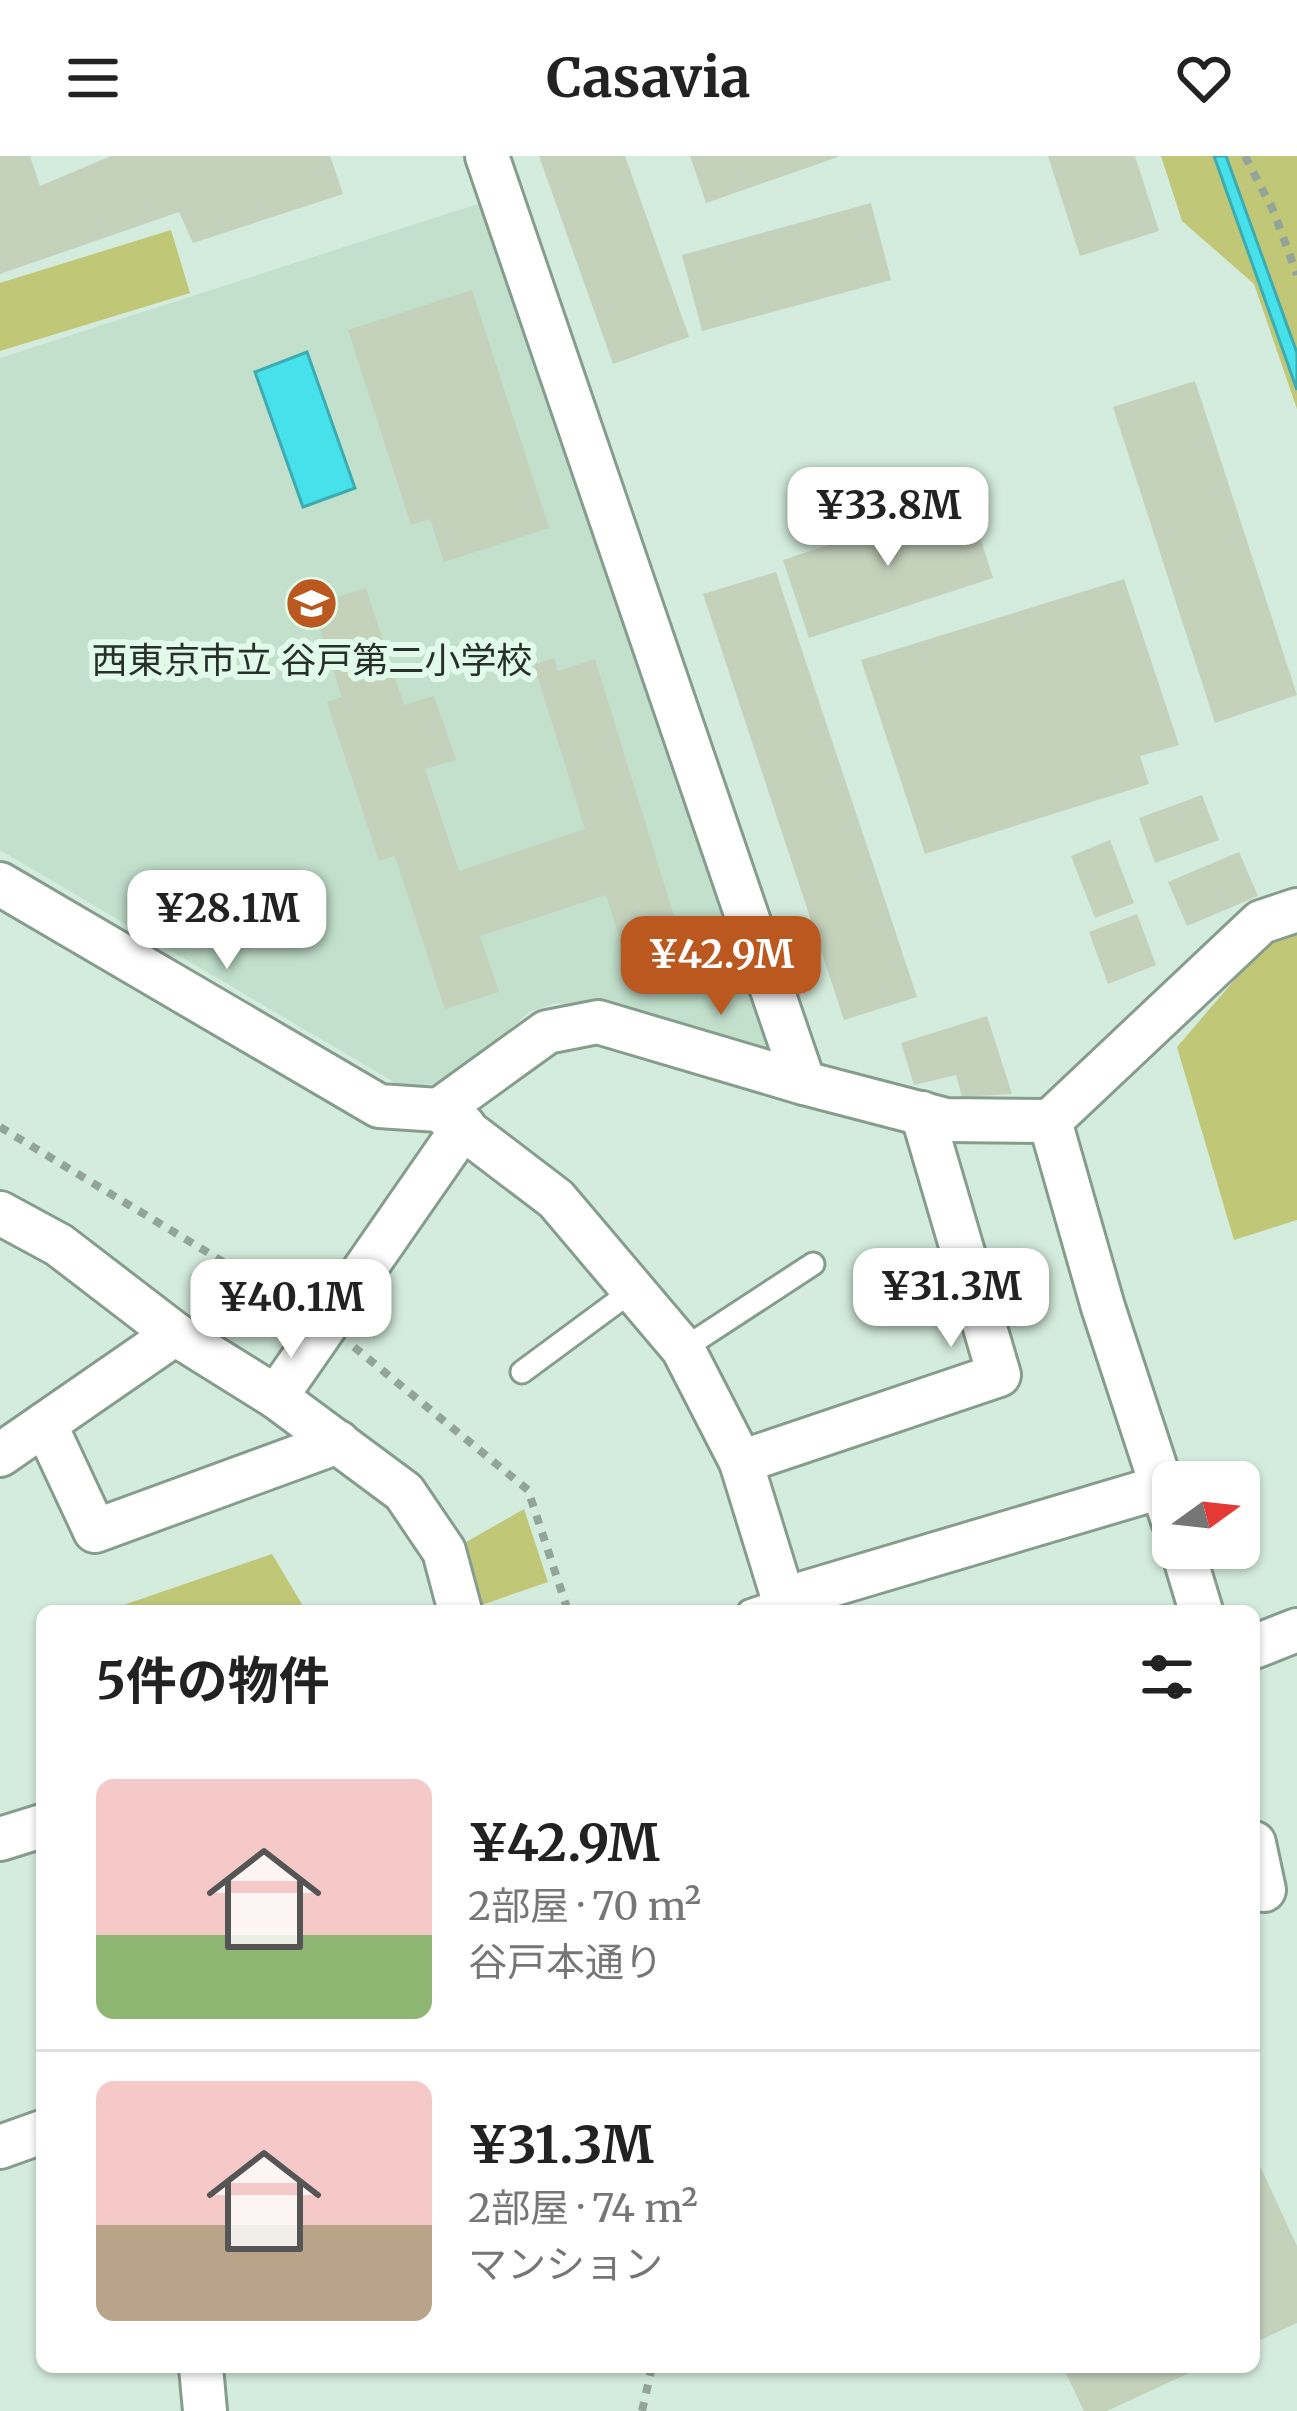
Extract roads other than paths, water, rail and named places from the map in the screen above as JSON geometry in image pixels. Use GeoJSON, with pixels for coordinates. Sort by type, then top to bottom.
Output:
{"type":"FeatureCollection","features":[{"type":"Feature","properties":{"kind":"street"},"geometry":{"type":"LineString","coordinates":[[487,156],[804,1083]]}},
{"type":"Feature","properties":{"kind":"street"},"geometry":{"type":"LineString","coordinates":[[0,884],[379,1106],[451,1118],[556,1199],[682,1349],[741,1462],[774,1605]]}},
{"type":"Feature","properties":{"kind":"street"},"geometry":{"type":"LineString","coordinates":[[276,1397],[451,1118],[547,1032],[598,1022],[946,1120],[1050,1121],[1261,922],[1297,910]]}},
{"type":"Feature","properties":{"kind":"street"},"geometry":{"type":"LineString","coordinates":[[741,1462],[999,1375],[922,1114]]}},
{"type":"Feature","properties":{"kind":"street"},"geometry":{"type":"LineString","coordinates":[[1050,1121],[1153,1461]]}},
{"type":"Feature","properties":{"kind":"street"},"geometry":{"type":"LineString","coordinates":[[0,1213],[59,1245],[175,1334],[276,1397],[404,1492],[444,1551],[458,1605]]}},
{"type":"Feature","properties":{"kind":"street"},"geometry":{"type":"LineString","coordinates":[[0,1455],[175,1334]]}},
{"type":"Feature","properties":{"kind":"street"},"geometry":{"type":"LineString","coordinates":[[45,1424],[95,1531],[338,1442]]}},
{"type":"Feature","properties":{"kind":"street"},"geometry":{"type":"LineString","coordinates":[[782,1605],[1152,1508]]}},
{"type":"Feature","properties":{"kind":"street"},"geometry":{"type":"LineString","coordinates":[[1189,1569],[1200,1605]]}},
{"type":"Feature","properties":{"kind":"street"},"geometry":{"type":"LineString","coordinates":[[1260,1645],[1297,1630]]}},
{"type":"Feature","properties":{"kind":"street"},"geometry":{"type":"LineString","coordinates":[[0,1839],[36,1828]]}},
{"type":"Feature","properties":{"kind":"street"},"geometry":{"type":"LineString","coordinates":[[1260,1858],[1272,1887]]}},
{"type":"Feature","properties":{"kind":"street"},"geometry":{"type":"LineString","coordinates":[[0,2146],[36,2134]]}},
{"type":"Feature","properties":{"kind":"street"},"geometry":{"type":"LineString","coordinates":[[201,2373],[205,2411]]}},
{"type":"Feature","properties":{"kind":"lane"},"geometry":{"type":"LineString","coordinates":[[682,1349],[813,1264]]}},
{"type":"Feature","properties":{"kind":"lane"},"geometry":{"type":"LineString","coordinates":[[522,1372],[633,1290]]}},
{"type":"Feature","properties":{"kind":"water"},"geometry":{"type":"Polygon","coordinates":[[[1214,156],[1226,156],[1297,353],[1297,390],[1214,156]]]}},
{"type":"Feature","properties":{"kind":"water"},"geometry":{"type":"Polygon","coordinates":[[[307,352],[355,488],[303,507],[255,372],[307,352]]]}},
{"type":"Feature","properties":{"kind":"place","name":"西東京市立 谷戸第二小学校"},"geometry":{"type":"Point","coordinates":[312,604]}}]}
